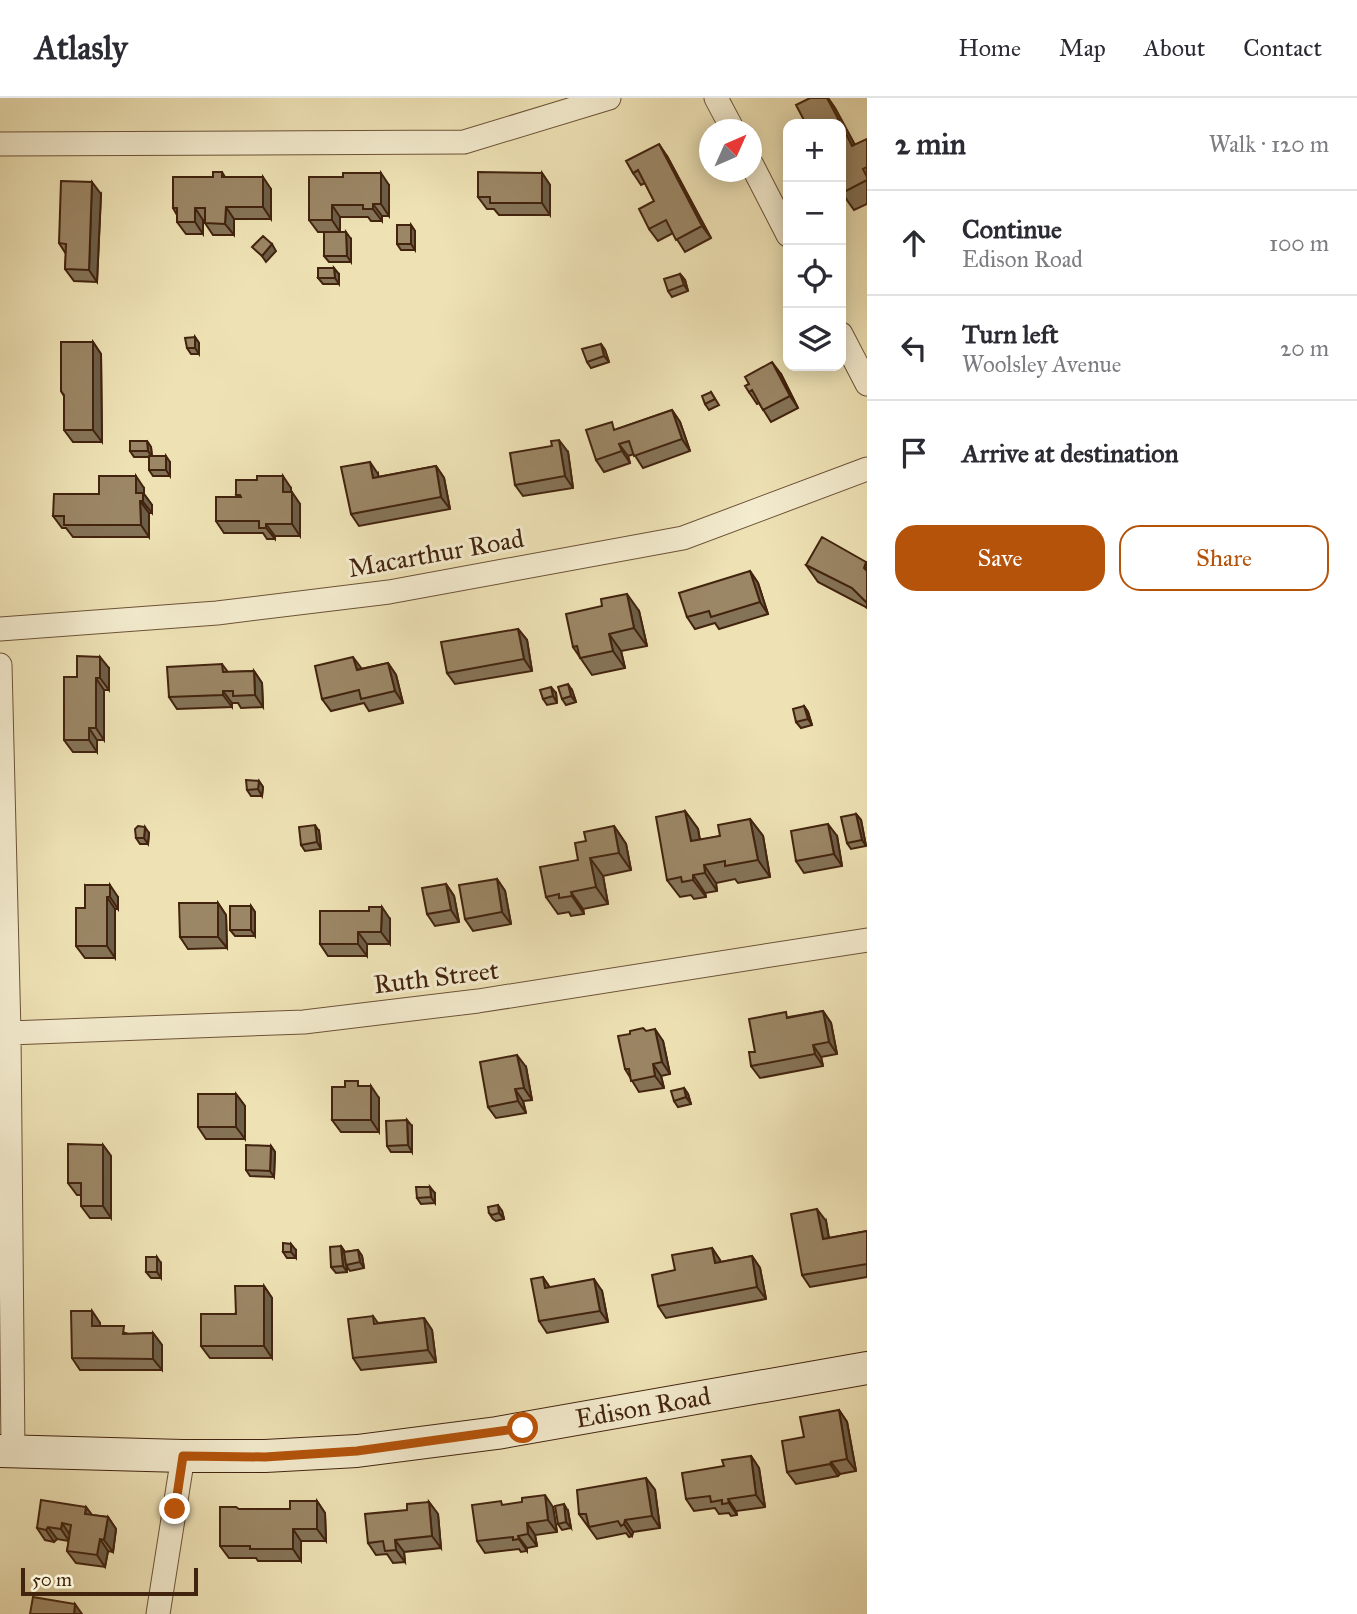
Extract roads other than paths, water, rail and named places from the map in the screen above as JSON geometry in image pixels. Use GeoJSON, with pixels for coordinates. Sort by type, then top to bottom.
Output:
{"type":"FeatureCollection","features":[{"type":"Feature","properties":{"kind":"street"},"geometry":{"type":"LineString","coordinates":[[0,144],[464,142],[609,98]]}},
{"type":"Feature","properties":{"kind":"street"},"geometry":{"type":"LineString","coordinates":[[716,98],[727,119]]}},
{"type":"Feature","properties":{"kind":"street"},"geometry":{"type":"LineString","coordinates":[[760,182],[783,225]]}},
{"type":"Feature","properties":{"kind":"street"},"geometry":{"type":"LineString","coordinates":[[846,344],[867,384]]}},
{"type":"Feature","properties":{"kind":"street","name":"Macarthur Road"},"geometry":{"type":"LineString","coordinates":[[0,629],[217,613],[389,592],[683,538],[867,468]]}},
{"type":"Feature","properties":{"kind":"street"},"geometry":{"type":"LineString","coordinates":[[0,665],[9,1033],[6,1451]]}},
{"type":"Feature","properties":{"kind":"street","name":"Ruth Street"},"geometry":{"type":"LineString","coordinates":[[9,1033],[304,1022],[478,1001],[867,940]]}},
{"type":"Feature","properties":{"kind":"street","name":"Edison Road"},"geometry":{"type":"LineString","coordinates":[[6,1451],[265,1457],[357,1451],[497,1433],[867,1368]]}},
{"type":"Feature","properties":{"kind":"street"},"geometry":{"type":"LineString","coordinates":[[158,1614],[183,1456]]}}]}
